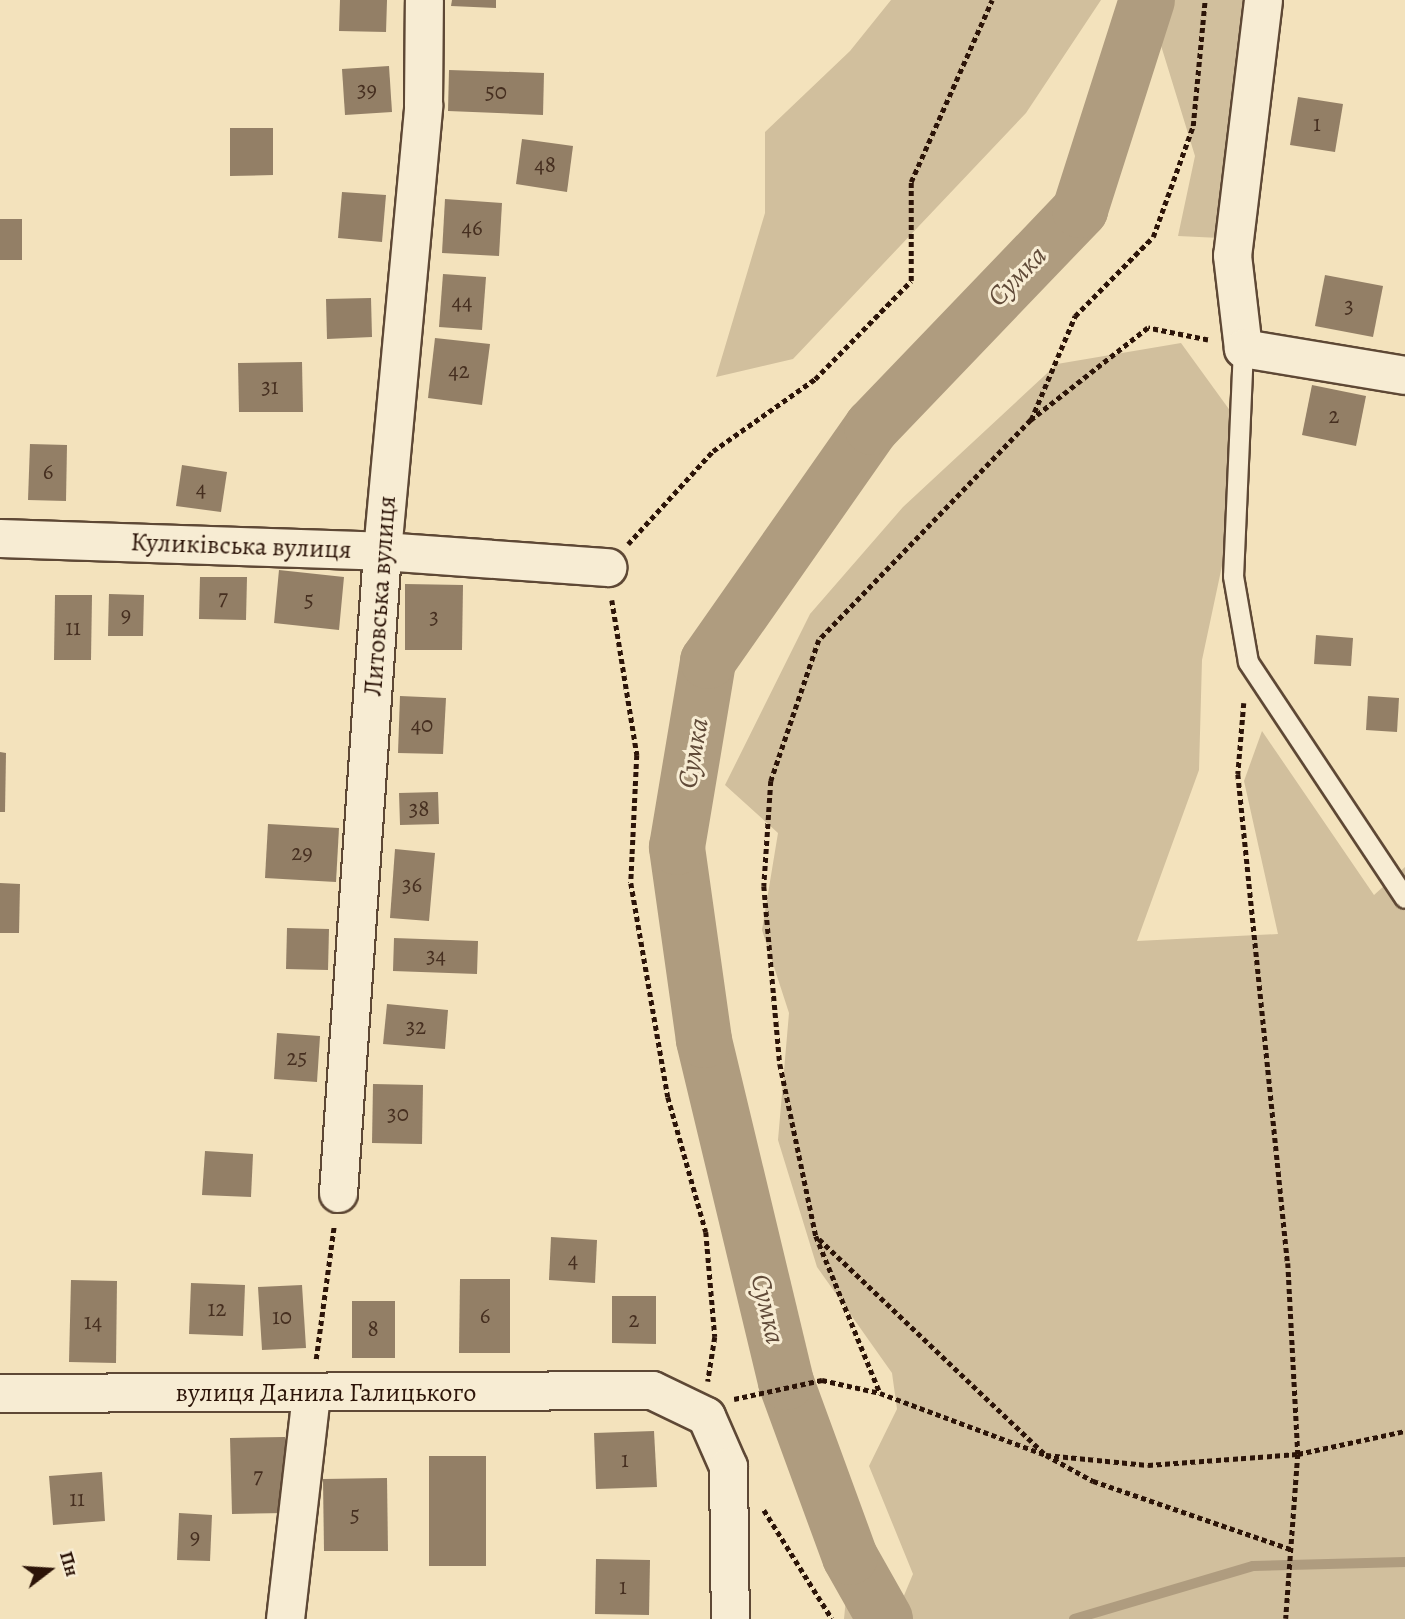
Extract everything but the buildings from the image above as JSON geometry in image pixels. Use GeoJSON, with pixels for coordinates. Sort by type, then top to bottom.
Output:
{"type":"FeatureCollection","features":[{"type":"Feature","properties":{"kind":"street","name":"Литовська вулиця"},"geometry":{"type":"LineString","coordinates":[[338,1193],[382,551],[423,106],[424,0]]}},
{"type":"Feature","properties":{"kind":"street"},"geometry":{"type":"LineString","coordinates":[[1263,0],[1232,256],[1243,348],[1405,375]]}},
{"type":"Feature","properties":{"kind":"street","name":"Куликівська вулиця"},"geometry":{"type":"LineString","coordinates":[[0,538],[382,551],[607,568]]}},
{"type":"Feature","properties":{"kind":"street","name":"вулиця Данила Галицького"},"geometry":{"type":"LineString","coordinates":[[0,1394],[652,1390],[706,1416]]}},
{"type":"Feature","properties":{"kind":"street"},"geometry":{"type":"LineString","coordinates":[[285,1619],[311,1394]]}},
{"type":"Feature","properties":{"kind":"street"},"geometry":{"type":"LineString","coordinates":[[706,1416],[728,1466],[730,1619]]}},
{"type":"Feature","properties":{"kind":"lane"},"geometry":{"type":"LineString","coordinates":[[1243,348],[1233,576],[1248,662],[1405,898]]}},
{"type":"Feature","properties":{"kind":"path"},"geometry":{"type":"LineString","coordinates":[[706,1416],[715,1338],[706,1232],[668,1097],[631,883],[636,755],[607,568],[713,451],[815,379],[911,281],[911,182],[992,0]]}},
{"type":"Feature","properties":{"kind":"path"},"geometry":{"type":"LineString","coordinates":[[1031,420],[1075,316],[1153,237],[1193,126],[1206,0]]}},
{"type":"Feature","properties":{"kind":"path"},"geometry":{"type":"LineString","coordinates":[[880,1392],[816,1236],[780,1064],[764,886],[771,781],[819,640],[1031,420],[1148,328],[1243,348]]}},
{"type":"Feature","properties":{"kind":"path"},"geometry":{"type":"LineString","coordinates":[[1248,662],[1238,774],[1288,1263],[1298,1454],[1286,1619]]}},
{"type":"Feature","properties":{"kind":"path"},"geometry":{"type":"LineString","coordinates":[[311,1394],[338,1193]]}},
{"type":"Feature","properties":{"kind":"path"},"geometry":{"type":"LineString","coordinates":[[816,1236],[1046,1455],[1148,1465],[1298,1454],[1405,1432]]}},
{"type":"Feature","properties":{"kind":"path"},"geometry":{"type":"LineString","coordinates":[[741,1395],[822,1380],[880,1392],[1046,1455],[1093,1481],[1292,1549]]}},
{"type":"Feature","properties":{"kind":"path"},"geometry":{"type":"LineString","coordinates":[[762,1506],[832,1619]]}},
{"type":"Feature","properties":{"kind":"shaded area"},"geometry":{"type":"Polygon","coordinates":[[[891,0],[1101,0],[1026,113],[793,359],[716,377],[765,213],[765,132],[850,51],[891,0]]]}},
{"type":"Feature","properties":{"kind":"shaded area"},"geometry":{"type":"Polygon","coordinates":[[[1147,0],[1253,0],[1220,238],[1178,236],[1195,156],[1147,0]]]}},
{"type":"Feature","properties":{"kind":"shaded area"},"geometry":{"type":"Polygon","coordinates":[[[1181,343],[1239,423],[1226,547],[1202,660],[1199,770],[1137,941],[1278,934],[1244,781],[1262,731],[1374,895],[1405,867],[1405,1619],[907,1619],[900,1605],[913,1574],[869,1466],[897,1409],[892,1373],[817,1267],[778,1140],[789,1013],[762,930],[778,833],[725,785],[810,614],[903,507],[1057,364],[1181,343]]]}},
{"type":"Feature","properties":{"kind":"shaded area"},"geometry":{"type":"Polygon","coordinates":[[[850,1557],[885,1619],[844,1619],[850,1557]]]}},
{"type":"Feature","properties":{"kind":"waterway","name":"Сумка"},"geometry":{"type":"LineString","coordinates":[[885,1619],[850,1557],[786,1382],[704,1040],[677,847],[708,661],[872,427],[1080,210],[1147,0]]}},
{"type":"Feature","properties":{"kind":"waterway"},"geometry":{"type":"LineString","coordinates":[[1074,1619],[1253,1566],[1405,1562]]}}]}
